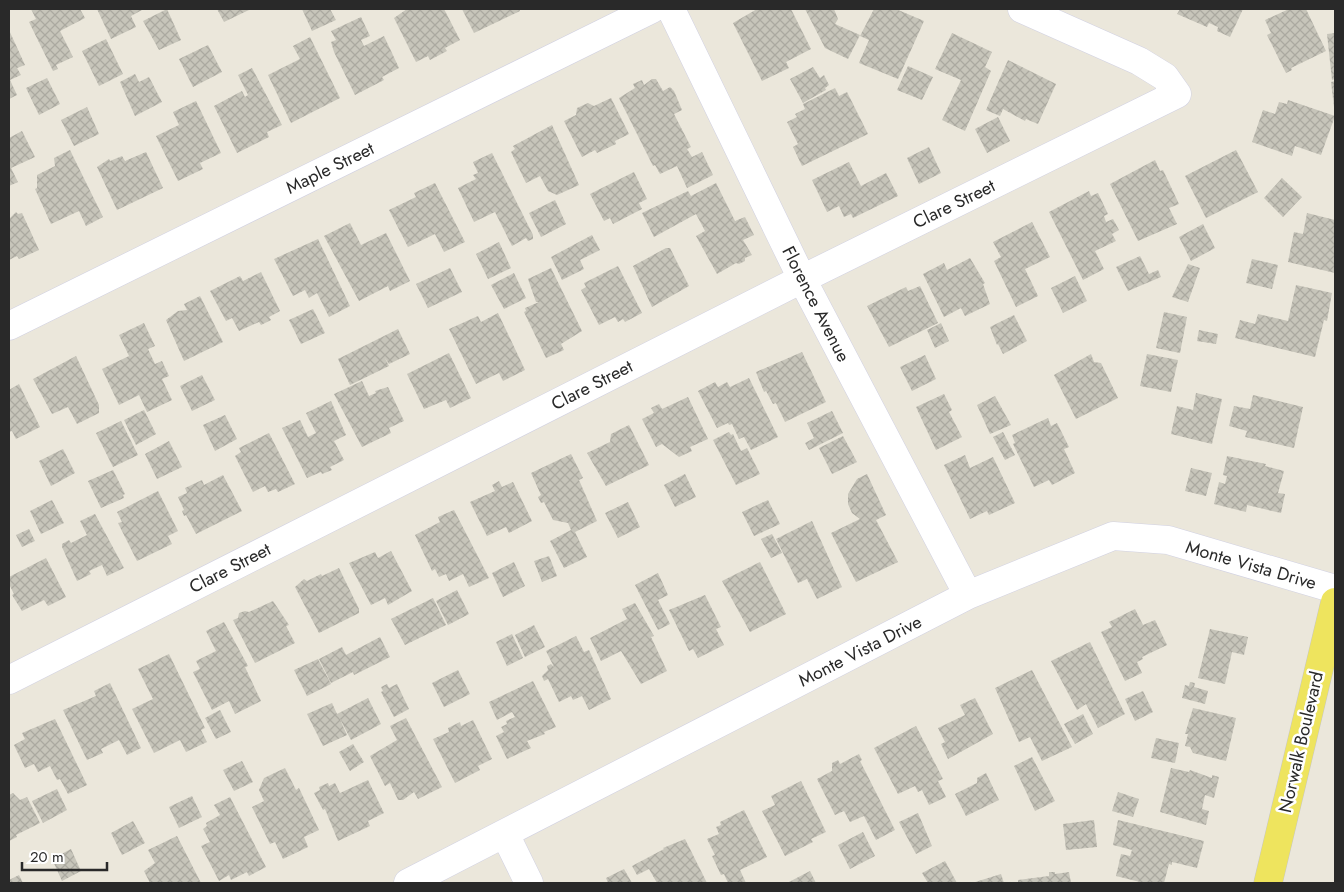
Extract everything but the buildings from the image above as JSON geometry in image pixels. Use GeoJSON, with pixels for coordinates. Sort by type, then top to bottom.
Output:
{"type":"FeatureCollection","features":[{"type":"Feature","properties":{"kind":"main road","name":"Norwalk Boulevard"},"geometry":{"type":"LineString","coordinates":[[1270,883],[1335,602]]}},
{"type":"Feature","properties":{"kind":"street","name":"Maple Street"},"geometry":{"type":"LineString","coordinates":[[9,326],[652,9]]}},
{"type":"Feature","properties":{"kind":"street","name":"Florence Avenue"},"geometry":{"type":"LineString","coordinates":[[671,9],[802,279],[968,595]]}},
{"type":"Feature","properties":{"kind":"street","name":"Clare Street"},"geometry":{"type":"LineString","coordinates":[[9,680],[802,279],[1176,94],[1165,77],[1139,61],[1022,9]]}},
{"type":"Feature","properties":{"kind":"street","name":"Monte Vista Drive"},"geometry":{"type":"LineString","coordinates":[[408,883],[968,595],[1113,536],[1168,540],[1335,589]]}},
{"type":"Feature","properties":{"kind":"street"},"geometry":{"type":"LineString","coordinates":[[505,834],[529,883]]}}]}
